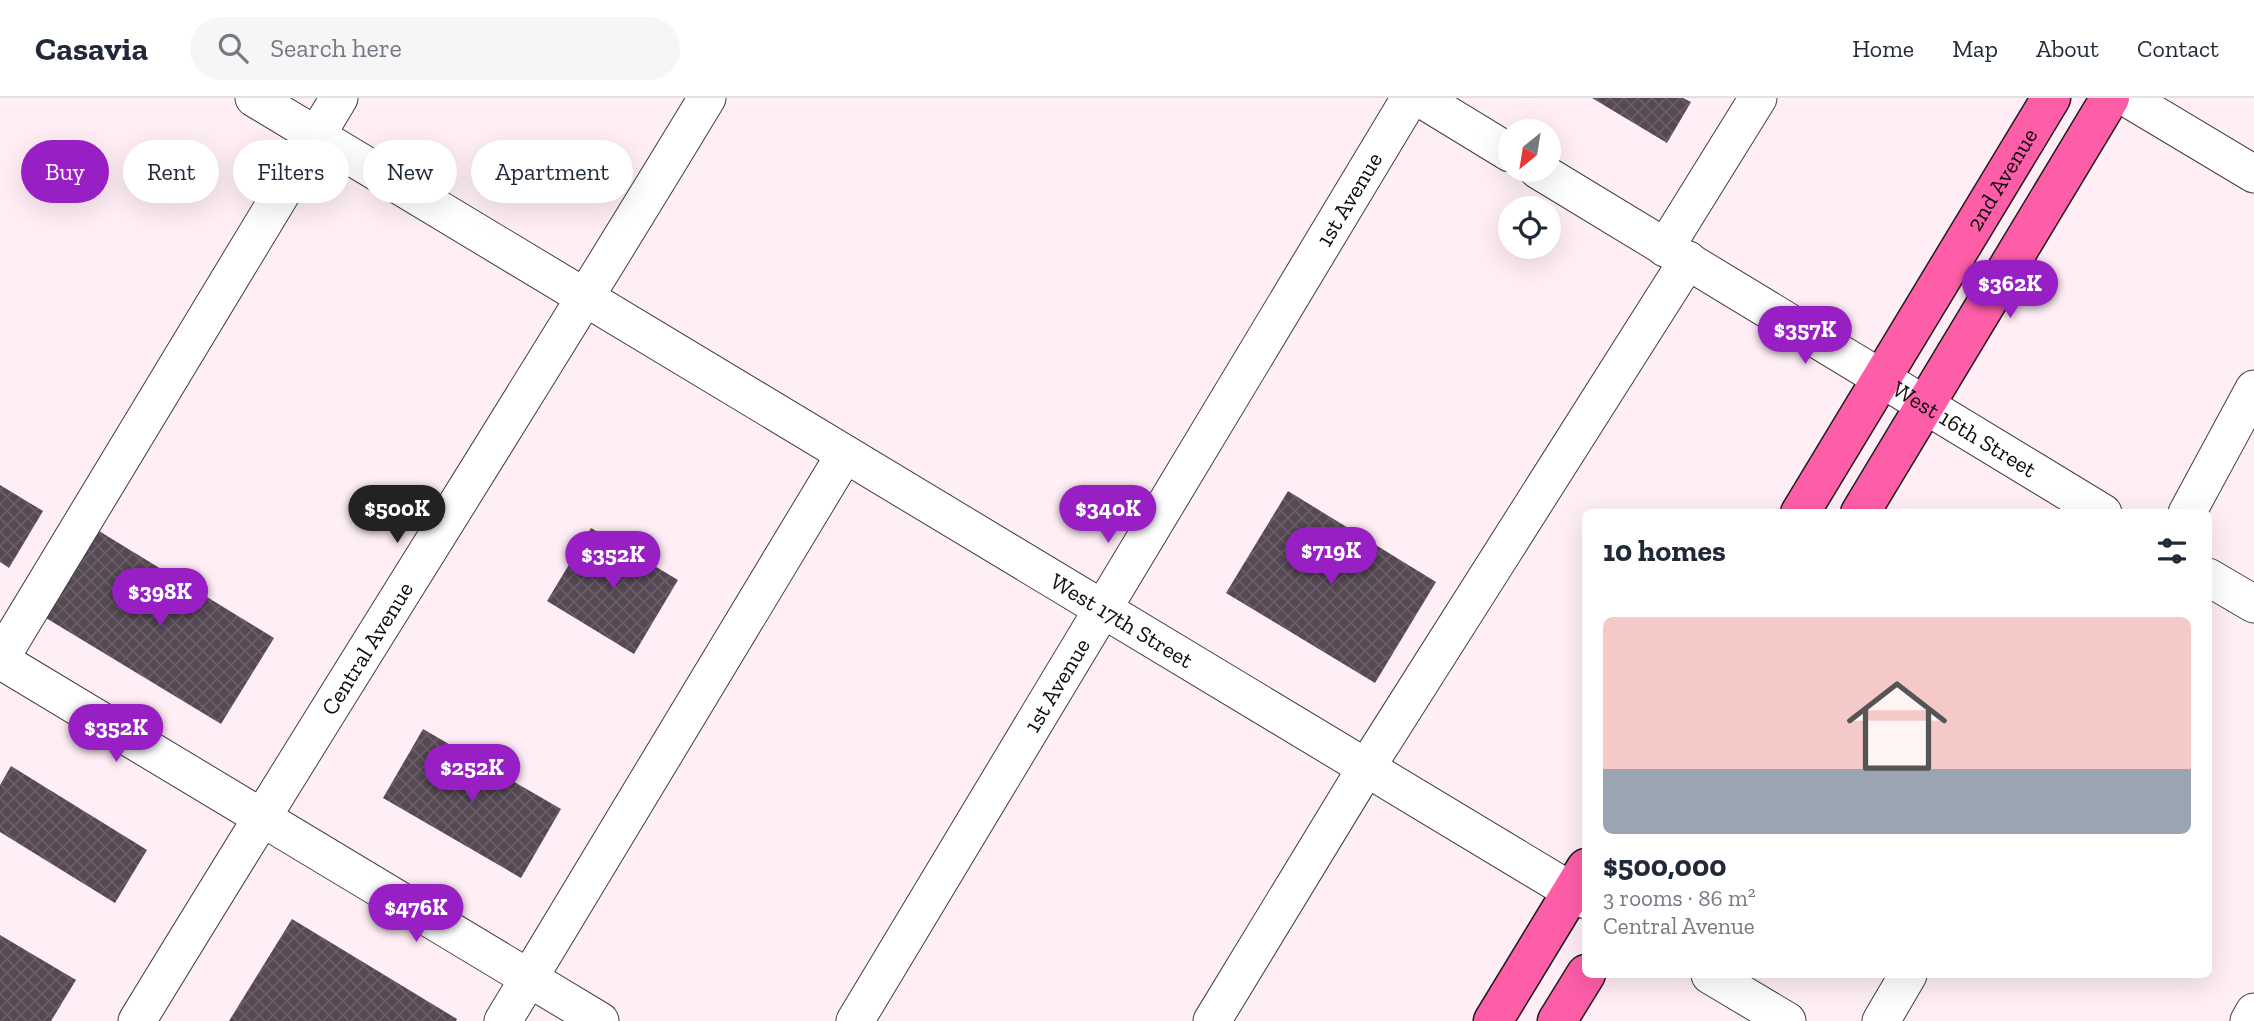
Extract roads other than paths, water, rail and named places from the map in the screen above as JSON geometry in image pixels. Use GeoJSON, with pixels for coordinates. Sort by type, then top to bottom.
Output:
{"type":"FeatureCollection","features":[{"type":"Feature","properties":{"kind":"main road","name":"2nd Avenue"},"geometry":{"type":"LineString","coordinates":[[1802,509],[2050,98]]}},
{"type":"Feature","properties":{"kind":"main road"},"geometry":{"type":"LineString","coordinates":[[1862,509],[2110,98]]}},
{"type":"Feature","properties":{"kind":"main road"},"geometry":{"type":"LineString","coordinates":[[1493,1021],[1581,886]]}},
{"type":"Feature","properties":{"kind":"main road"},"geometry":{"type":"LineString","coordinates":[[1557,1021],[1584,978]]}},
{"type":"Feature","properties":{"kind":"street","name":"West 17th Street"},"geometry":{"type":"LineString","coordinates":[[254,98],[1366,768],[1581,886]]}},
{"type":"Feature","properties":{"kind":"street"},"geometry":{"type":"LineString","coordinates":[[340,98],[0,660],[600,1021]]}},
{"type":"Feature","properties":{"kind":"street","name":"Central Avenue"},"geometry":{"type":"LineString","coordinates":[[137,1021],[261,817],[586,298],[707,98]]}},
{"type":"Feature","properties":{"kind":"street","name":"1st Avenue"},"geometry":{"type":"LineString","coordinates":[[855,1021],[1410,98]]}},
{"type":"Feature","properties":{"kind":"street"},"geometry":{"type":"LineString","coordinates":[[1420,98],[1498,146]]}},
{"type":"Feature","properties":{"kind":"street"},"geometry":{"type":"LineString","coordinates":[[1212,1021],[1676,254],[1758,98]]}},
{"type":"Feature","properties":{"kind":"street"},"geometry":{"type":"LineString","coordinates":[[2127,98],[2254,174]]}},
{"type":"Feature","properties":{"kind":"street","name":"West 16th Street"},"geometry":{"type":"LineString","coordinates":[[1558,182],[2096,509]]}},
{"type":"Feature","properties":{"kind":"street"},"geometry":{"type":"LineString","coordinates":[[2189,509],[2254,388]]}},
{"type":"Feature","properties":{"kind":"street"},"geometry":{"type":"LineString","coordinates":[[503,1021],[845,454]]}},
{"type":"Feature","properties":{"kind":"street"},"geometry":{"type":"LineString","coordinates":[[2212,579],[2254,604]]}},
{"type":"Feature","properties":{"kind":"street"},"geometry":{"type":"LineString","coordinates":[[1715,978],[1787,1021]]}},
{"type":"Feature","properties":{"kind":"street"},"geometry":{"type":"LineString","coordinates":[[1881,1021],[1906,978]]}},
{"type":"Feature","properties":{"kind":"street"},"geometry":{"type":"LineString","coordinates":[[2249,1021],[2254,1012]]}}]}
